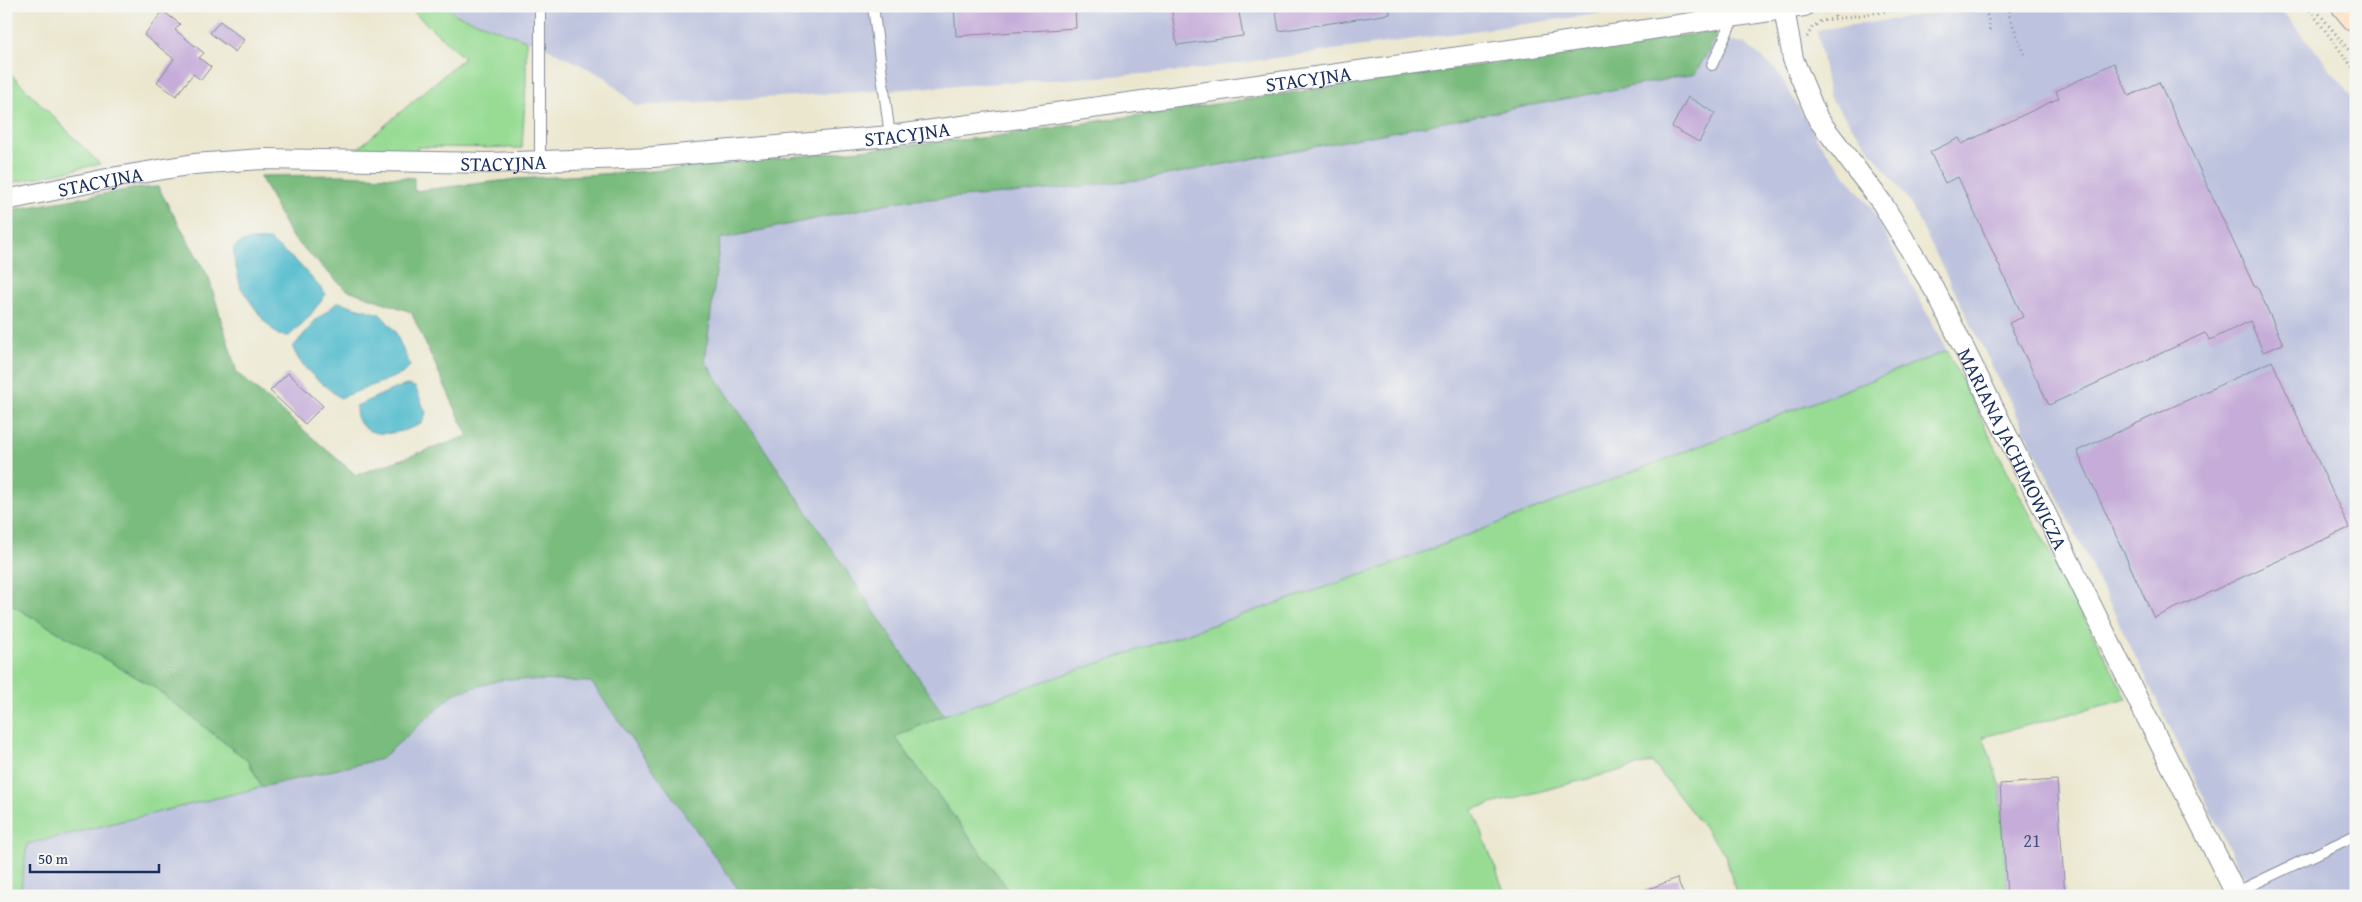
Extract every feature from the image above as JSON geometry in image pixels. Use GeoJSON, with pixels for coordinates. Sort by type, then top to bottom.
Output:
{"type":"FeatureCollection","features":[{"type":"Feature","properties":{"kind":"main road"},"geometry":{"type":"LineString","coordinates":[[2346,6],[2356,18]]}},
{"type":"Feature","properties":{"kind":"street","name":"STACYJNA"},"geometry":{"type":"LineString","coordinates":[[6,200],[117,177],[194,164],[263,159],[488,163],[652,157],[890,136],[1804,6]]}},
{"type":"Feature","properties":{"kind":"street","name":"MARIANA JACHIMOWICZA"},"geometry":{"type":"LineString","coordinates":[[1784,9],[1793,59],[1818,118],[1882,203],[1937,294],[2236,894]]}},
{"type":"Feature","properties":{"kind":"lane"},"geometry":{"type":"LineString","coordinates":[[540,6],[540,161]]}},
{"type":"Feature","properties":{"kind":"lane"},"geometry":{"type":"LineString","coordinates":[[873,6],[890,136]]}},
{"type":"Feature","properties":{"kind":"lane"},"geometry":{"type":"LineString","coordinates":[[1712,65],[1734,17]]}},
{"type":"Feature","properties":{"kind":"lane"},"geometry":{"type":"LineString","coordinates":[[2236,894],[2356,835]]}},
{"type":"Feature","properties":{"kind":"path"},"geometry":{"type":"LineString","coordinates":[[1834,6],[1835,18]]}},
{"type":"Feature","properties":{"kind":"path"},"geometry":{"type":"LineString","coordinates":[[1982,6],[1988,17],[1990,34]]}},
{"type":"Feature","properties":{"kind":"path"},"geometry":{"type":"LineString","coordinates":[[2010,6],[2009,15],[2024,54]]}},
{"type":"Feature","properties":{"kind":"path"},"geometry":{"type":"LineString","coordinates":[[2307,6],[2356,72]]}},
{"type":"Feature","properties":{"kind":"path"},"geometry":{"type":"LineString","coordinates":[[2312,6],[2356,59]]}},
{"type":"Feature","properties":{"kind":"shaded area"},"geometry":{"type":"Polygon","coordinates":[[[448,6],[1655,6],[1175,72],[636,106],[605,77],[547,48],[455,13],[448,6]]]}},
{"type":"Feature","properties":{"kind":"shaded area"},"geometry":{"type":"Polygon","coordinates":[[[1988,6],[2278,6],[2356,100],[2356,896],[2259,896],[2238,867],[2040,461],[1909,201],[1829,96],[1817,30],[1988,6]]]}},
{"type":"Feature","properties":{"kind":"shaded area"},"geometry":{"type":"Polygon","coordinates":[[[1716,38],[1744,43],[1776,69],[1818,140],[1872,209],[1947,351],[1382,568],[944,715],[705,361],[720,239],[899,201],[1020,193],[1146,179],[1694,74],[1716,38]]]}},
{"type":"Feature","properties":{"kind":"shaded area"},"geometry":{"type":"Polygon","coordinates":[[[504,679],[591,682],[743,896],[20,896],[26,844],[381,759],[455,693],[504,679]]]}},
{"type":"Feature","properties":{"kind":"green space"},"geometry":{"type":"Polygon","coordinates":[[[407,6],[447,6],[455,14],[526,40],[526,83],[522,148],[417,147],[417,152],[356,150],[464,58],[407,6]]]}},
{"type":"Feature","properties":{"kind":"green space"},"geometry":{"type":"Polygon","coordinates":[[[1714,31],[1716,38],[1695,74],[1146,179],[1020,193],[899,201],[720,239],[705,361],[944,715],[895,737],[1013,896],[743,896],[591,682],[504,679],[455,693],[381,759],[262,787],[248,761],[155,688],[6,602],[6,211],[132,189],[158,187],[209,278],[237,373],[356,475],[468,436],[411,312],[345,289],[291,236],[260,176],[341,175],[414,178],[414,191],[517,179],[652,171],[990,137],[1714,31]]]}},
{"type":"Feature","properties":{"kind":"green space"},"geometry":{"type":"Polygon","coordinates":[[[6,69],[100,164],[6,184],[6,69]]]}},
{"type":"Feature","properties":{"kind":"green space"},"geometry":{"type":"Polygon","coordinates":[[[1947,351],[2015,486],[2127,699],[1983,737],[2000,784],[2007,896],[1737,896],[1725,854],[1652,762],[1473,809],[1506,896],[1013,896],[895,737],[944,715],[1382,568],[1947,351]]]}},
{"type":"Feature","properties":{"kind":"green space"},"geometry":{"type":"Polygon","coordinates":[[[6,602],[155,688],[248,761],[262,787],[27,844],[20,896],[6,896],[6,602]]]}},
{"type":"Feature","properties":{"kind":"water"},"geometry":{"type":"Polygon","coordinates":[[[250,240],[269,240],[298,263],[326,294],[308,318],[289,336],[278,335],[264,321],[241,288],[234,259],[234,248],[241,243],[250,240]]]}},
{"type":"Feature","properties":{"kind":"water"},"geometry":{"type":"Polygon","coordinates":[[[338,302],[380,314],[395,331],[410,366],[402,374],[340,398],[306,369],[300,362],[293,347],[316,320],[338,302]]]}},
{"type":"Feature","properties":{"kind":"water"},"geometry":{"type":"Polygon","coordinates":[[[407,385],[415,387],[426,413],[422,423],[403,431],[392,433],[371,431],[363,426],[358,418],[356,406],[407,385]]]}},
{"type":"Feature","properties":{"kind":"building"},"geometry":{"type":"Polygon","coordinates":[[[954,6],[1075,6],[1076,28],[956,36],[954,6]]]}},
{"type":"Feature","properties":{"kind":"building"},"geometry":{"type":"Polygon","coordinates":[[[1171,6],[1238,6],[1243,36],[1177,45],[1171,6]]]}},
{"type":"Feature","properties":{"kind":"building"},"geometry":{"type":"Polygon","coordinates":[[[1275,6],[1389,6],[1390,14],[1279,31],[1275,6]]]}},
{"type":"Feature","properties":{"kind":"building"},"geometry":{"type":"Polygon","coordinates":[[[163,11],[180,24],[175,30],[204,53],[199,58],[211,67],[201,80],[193,74],[176,96],[157,82],[174,59],[144,35],[163,11]]]}},
{"type":"Feature","properties":{"kind":"building"},"geometry":{"type":"Polygon","coordinates":[[[220,21],[244,40],[235,52],[210,33],[220,21]]]}},
{"type":"Feature","properties":{"kind":"building"},"geometry":{"type":"Polygon","coordinates":[[[2114,63],[2129,96],[2159,82],[2283,344],[2263,352],[2250,321],[2210,340],[2205,333],[2049,405],[2009,323],[2023,317],[1958,177],[1945,183],[1930,152],[1959,138],[1962,144],[2059,98],[2056,91],[2114,63]]]}},
{"type":"Feature","properties":{"kind":"building"},"geometry":{"type":"Polygon","coordinates":[[[1688,97],[1715,113],[1699,142],[1672,127],[1688,97]]]}},
{"type":"Feature","properties":{"kind":"building"},"geometry":{"type":"Polygon","coordinates":[[[2272,361],[2349,528],[2154,618],[2077,451],[2272,361]]]}},
{"type":"Feature","properties":{"kind":"building"},"geometry":{"type":"Polygon","coordinates":[[[288,373],[323,406],[305,424],[270,391],[288,373]]]}},
{"type":"Feature","properties":{"kind":"building"},"geometry":{"type":"Polygon","coordinates":[[[2057,780],[2065,896],[2007,896],[2000,784],[2057,780]]]}},
{"type":"Feature","properties":{"kind":"building"},"geometry":{"type":"Polygon","coordinates":[[[1677,878],[1684,896],[1633,896],[1633,895],[1677,878]]]}}]}
